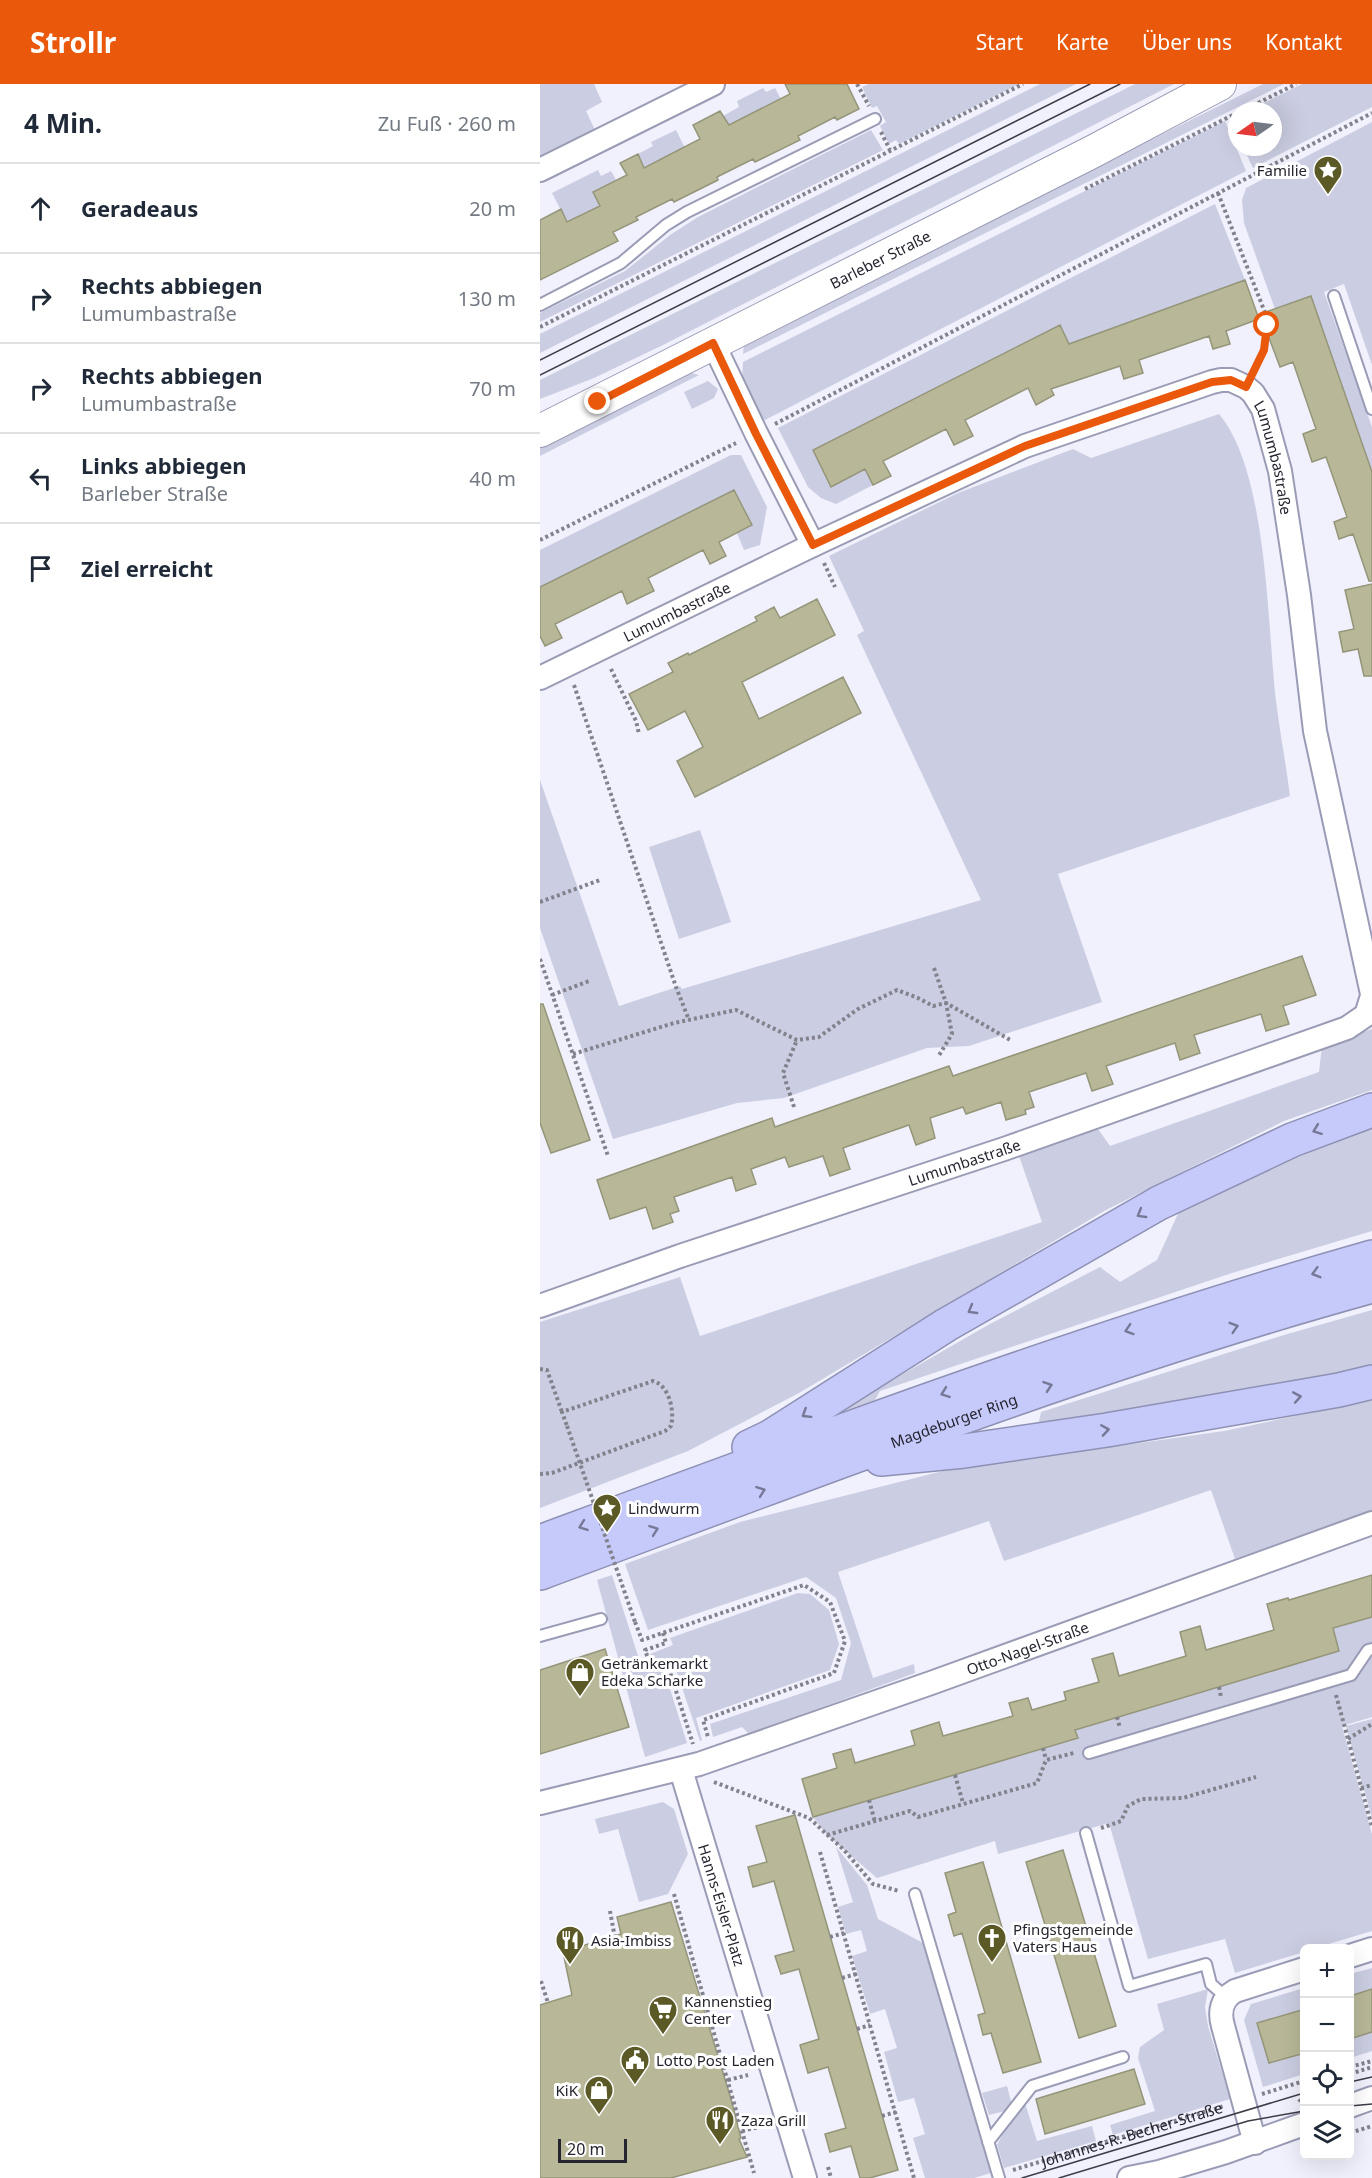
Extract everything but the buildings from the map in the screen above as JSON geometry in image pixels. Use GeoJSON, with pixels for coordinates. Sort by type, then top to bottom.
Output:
{"type":"FeatureCollection","features":[{"type":"Feature","properties":{"kind":"highway"},"geometry":{"type":"LineString","coordinates":[[736,1469],[747,1449],[770,1437],[946,1325],[1159,1203],[1292,1140],[1372,1110]]}},
{"type":"Feature","properties":{"kind":"highway","name":"Magdeburger Ring"},"geometry":{"type":"LineString","coordinates":[[540,1542],[736,1469],[1080,1347],[1213,1304],[1372,1257]]}},
{"type":"Feature","properties":{"kind":"highway","name":"Magdeburger Ring"},"geometry":{"type":"LineString","coordinates":[[540,1573],[1090,1372],[1372,1286]]}},
{"type":"Feature","properties":{"kind":"highway"},"geometry":{"type":"LineString","coordinates":[[855,1456],[886,1460],[1096,1432],[1339,1390],[1372,1382]]}},
{"type":"Feature","properties":{"kind":"street"},"geometry":{"type":"LineString","coordinates":[[540,170],[713,84]]}},
{"type":"Feature","properties":{"kind":"street","name":"Barleber Straße"},"geometry":{"type":"LineString","coordinates":[[540,431],[1092,152],[1220,84]]}},
{"type":"Feature","properties":{"kind":"street"},"geometry":{"type":"LineString","coordinates":[[713,343],[756,434],[813,545]]}},
{"type":"Feature","properties":{"kind":"street","name":"Lumumbastraße"},"geometry":{"type":"LineString","coordinates":[[540,678],[813,545],[1025,446],[1212,382],[1231,380],[1246,387],[1263,409],[1284,492],[1315,731],[1372,995],[1366,1015],[1347,1028],[1004,1149],[691,1253],[540,1306]]}},
{"type":"Feature","properties":{"kind":"street","name":"Otto-Nagel-Straße"},"geometry":{"type":"LineString","coordinates":[[540,1803],[698,1764],[953,1675],[1372,1523]]}},
{"type":"Feature","properties":{"kind":"street","name":"Hanns-Eisler-Platz"},"geometry":{"type":"LineString","coordinates":[[698,1764],[805,2178]]}},
{"type":"Feature","properties":{"kind":"street"},"geometry":{"type":"LineString","coordinates":[[1354,1955],[1372,1949]]}},
{"type":"Feature","properties":{"kind":"street"},"geometry":{"type":"LineString","coordinates":[[1226,1997],[1242,1988],[1300,1971]]}},
{"type":"Feature","properties":{"kind":"street","name":"Johannes-R.-Becher-Straße"},"geometry":{"type":"LineString","coordinates":[[1226,1997],[1220,2014],[1255,2143]]}},
{"type":"Feature","properties":{"kind":"street"},"geometry":{"type":"LineString","coordinates":[[1354,2105],[1372,2098]]}},
{"type":"Feature","properties":{"kind":"street"},"geometry":{"type":"LineString","coordinates":[[1129,2178],[1159,2172],[1255,2143],[1300,2126]]}},
{"type":"Feature","properties":{"kind":"lane"},"geometry":{"type":"LineString","coordinates":[[540,304],[621,263],[675,218],[875,119]]}},
{"type":"Feature","properties":{"kind":"lane"},"geometry":{"type":"LineString","coordinates":[[1334,296],[1372,409]]}},
{"type":"Feature","properties":{"kind":"lane"},"geometry":{"type":"LineString","coordinates":[[540,1635],[600,1619]]}},
{"type":"Feature","properties":{"kind":"lane"},"geometry":{"type":"LineString","coordinates":[[1089,1753],[1351,1675],[1368,1650],[1372,1649]]}},
{"type":"Feature","properties":{"kind":"lane"},"geometry":{"type":"LineString","coordinates":[[1086,1833],[1129,1986],[1206,1964],[1211,1984],[1226,1997]]}},
{"type":"Feature","properties":{"kind":"lane"},"geometry":{"type":"LineString","coordinates":[[915,1894],[998,2176]]}},
{"type":"Feature","properties":{"kind":"lane"},"geometry":{"type":"LineString","coordinates":[[988,2142],[1032,2086],[1123,2057]]}},
{"type":"Feature","properties":{"kind":"path"},"geometry":{"type":"LineString","coordinates":[[540,327],[1023,84]]}},
{"type":"Feature","properties":{"kind":"path"},"geometry":{"type":"LineString","coordinates":[[1260,102],[1296,84]]}},
{"type":"Feature","properties":{"kind":"path"},"geometry":{"type":"LineString","coordinates":[[540,540],[756,434],[1372,113]]}},
{"type":"Feature","properties":{"kind":"path"},"geometry":{"type":"LineString","coordinates":[[1218,193],[1266,315],[1264,350],[1246,387]]}},
{"type":"Feature","properties":{"kind":"path"},"geometry":{"type":"LineString","coordinates":[[601,647],[636,721],[639,734]]}},
{"type":"Feature","properties":{"kind":"path"},"geometry":{"type":"LineString","coordinates":[[567,664],[668,965],[689,1020]]}},
{"type":"Feature","properties":{"kind":"path"},"geometry":{"type":"LineString","coordinates":[[540,902],[600,880]]}},
{"type":"Feature","properties":{"kind":"path"},"geometry":{"type":"LineString","coordinates":[[540,959],[608,1156]]}},
{"type":"Feature","properties":{"kind":"path"},"geometry":{"type":"LineString","coordinates":[[934,968],[946,1003],[952,1034],[938,1057]]}},
{"type":"Feature","properties":{"kind":"path"},"geometry":{"type":"LineString","coordinates":[[552,995],[589,981]]}},
{"type":"Feature","properties":{"kind":"path"},"geometry":{"type":"LineString","coordinates":[[573,1054],[689,1020],[736,1010],[797,1040],[819,1037],[858,1009],[897,990],[933,1006],[946,1003],[1012,1041]]}},
{"type":"Feature","properties":{"kind":"path"},"geometry":{"type":"LineString","coordinates":[[794,1107],[783,1073],[797,1040]]}},
{"type":"Feature","properties":{"kind":"path"},"geometry":{"type":"LineString","coordinates":[[540,1368],[547,1370],[642,1640],[804,1585],[830,1602],[845,1641],[834,1673],[703,1720],[698,1764]]}},
{"type":"Feature","properties":{"kind":"path"},"geometry":{"type":"LineString","coordinates":[[540,1474],[552,1473],[665,1431],[671,1426],[673,1419],[664,1388],[660,1383],[653,1381],[562,1413]]}},
{"type":"Feature","properties":{"kind":"path"},"geometry":{"type":"LineString","coordinates":[[663,1633],[666,1643],[645,1650],[649,1661],[668,1666],[698,1764],[808,1818],[844,1850],[873,1884],[915,1894]]}},
{"type":"Feature","properties":{"kind":"path"},"geometry":{"type":"LineString","coordinates":[[1332,1681],[1372,1827]]}},
{"type":"Feature","properties":{"kind":"path"},"geometry":{"type":"LineString","coordinates":[[1348,1739],[1372,1724]]}},
{"type":"Feature","properties":{"kind":"path"},"geometry":{"type":"LineString","coordinates":[[1043,1748],[1046,1760]]}},
{"type":"Feature","properties":{"kind":"path"},"geometry":{"type":"LineString","coordinates":[[827,1835],[910,1811],[918,1816],[961,1804],[955,1775]]}},
{"type":"Feature","properties":{"kind":"path"},"geometry":{"type":"LineString","coordinates":[[1086,1833],[1121,1821],[1128,1806],[1141,1799],[1183,1798],[1256,1777]]}},
{"type":"Feature","properties":{"kind":"path"},"geometry":{"type":"LineString","coordinates":[[1361,1788],[1372,1785]]}},
{"type":"Feature","properties":{"kind":"path"},"geometry":{"type":"LineString","coordinates":[[869,1800],[876,1822]]}},
{"type":"Feature","properties":{"kind":"path"},"geometry":{"type":"LineString","coordinates":[[820,1852],[914,2178]]}},
{"type":"Feature","properties":{"kind":"path"},"geometry":{"type":"LineString","coordinates":[[674,1894],[754,2173]]}},
{"type":"Feature","properties":{"kind":"path"},"geometry":{"type":"LineString","coordinates":[[610,1911],[615,1938]]}},
{"type":"Feature","properties":{"kind":"path"},"geometry":{"type":"LineString","coordinates":[[830,1937],[844,1933]]}},
{"type":"Feature","properties":{"kind":"path"},"geometry":{"type":"LineString","coordinates":[[842,1978],[856,1974]]}},
{"type":"Feature","properties":{"kind":"path"},"geometry":{"type":"LineString","coordinates":[[541,1981],[548,2003]]}},
{"type":"Feature","properties":{"kind":"path"},"geometry":{"type":"LineString","coordinates":[[857,2029],[870,2025]]}},
{"type":"Feature","properties":{"kind":"path"},"geometry":{"type":"LineString","coordinates":[[1354,2066],[1372,2061]]}},
{"type":"Feature","properties":{"kind":"path"},"geometry":{"type":"LineString","coordinates":[[1354,2073],[1372,2067]]}},
{"type":"Feature","properties":{"kind":"path"},"geometry":{"type":"LineString","coordinates":[[728,2080],[748,2075]]}},
{"type":"Feature","properties":{"kind":"path","name":"Johannes-R.-Becher-Straße"},"geometry":{"type":"LineString","coordinates":[[998,2176],[1300,2082]]}},
{"type":"Feature","properties":{"kind":"path"},"geometry":{"type":"LineString","coordinates":[[882,2116],[896,2112]]}},
{"type":"Feature","properties":{"kind":"path"},"geometry":{"type":"LineString","coordinates":[[742,2132],[763,2126]]}},
{"type":"Feature","properties":{"kind":"path"},"geometry":{"type":"LineString","coordinates":[[1354,2132],[1372,2126]]}},
{"type":"Feature","properties":{"kind":"shaded area"},"geometry":{"type":"Polygon","coordinates":[[[540,84],[594,84],[602,102],[586,111],[597,134],[540,161],[540,84]]]}},
{"type":"Feature","properties":{"kind":"shaded area"},"geometry":{"type":"Polygon","coordinates":[[[869,84],[1019,84],[899,144],[896,140],[889,144],[880,126],[886,122],[877,106],[872,108],[862,87],[869,84]]]}},
{"type":"Feature","properties":{"kind":"shaded area"},"geometry":{"type":"Polygon","coordinates":[[[1040,84],[1076,84],[540,353],[540,334],[1040,84]]]}},
{"type":"Feature","properties":{"kind":"shaded area"},"geometry":{"type":"Polygon","coordinates":[[[1135,84],[1174,84],[663,345],[594,378],[540,399],[540,380],[1135,84]]]}},
{"type":"Feature","properties":{"kind":"shaded area"},"geometry":{"type":"Polygon","coordinates":[[[1263,84],[1284,84],[1248,102],[1228,102],[1228,112],[743,354],[744,345],[749,340],[1263,84]]]}},
{"type":"Feature","properties":{"kind":"shaded area"},"geometry":{"type":"Polygon","coordinates":[[[1302,84],[1372,84],[1372,107],[1282,153],[1282,102],[1266,102],[1302,84]]]}},
{"type":"Feature","properties":{"kind":"shaded area"},"geometry":{"type":"Polygon","coordinates":[[[763,88],[766,92],[775,88],[781,99],[728,126],[723,116],[739,107],[737,101],[763,88]]]}},
{"type":"Feature","properties":{"kind":"shaded area"},"geometry":{"type":"Polygon","coordinates":[[[1225,121],[1228,128],[1228,156],[1240,156],[1246,171],[765,420],[760,417],[742,381],[743,362],[1225,121]]]}},
{"type":"Feature","properties":{"kind":"shaded area"},"geometry":{"type":"Polygon","coordinates":[[[1372,122],[1372,365],[1344,284],[1324,292],[1372,427],[1372,474],[1275,309],[1244,223],[1242,200],[1246,188],[1372,122]]]}},
{"type":"Feature","properties":{"kind":"shaded area"},"geometry":{"type":"Polygon","coordinates":[[[676,130],[685,148],[644,167],[638,154],[653,146],[651,142],[676,130]]]}},
{"type":"Feature","properties":{"kind":"shaded area"},"geometry":{"type":"Polygon","coordinates":[[[871,130],[883,150],[540,322],[540,313],[625,271],[670,235],[698,217],[871,130]]]}},
{"type":"Feature","properties":{"kind":"shaded area"},"geometry":{"type":"Polygon","coordinates":[[[1247,156],[1276,156],[1253,168],[1247,156]]]}},
{"type":"Feature","properties":{"kind":"shaded area"},"geometry":{"type":"Polygon","coordinates":[[[598,170],[601,176],[611,171],[616,180],[594,192],[600,206],[567,222],[552,193],[598,170]]]}},
{"type":"Feature","properties":{"kind":"shaded area"},"geometry":{"type":"Polygon","coordinates":[[[1215,204],[1245,280],[1069,344],[1059,326],[813,450],[831,486],[865,469],[873,485],[836,504],[821,498],[808,487],[778,428],[1215,204]]]}},
{"type":"Feature","properties":{"kind":"shaded area"},"geometry":{"type":"Polygon","coordinates":[[[682,373],[699,375],[540,456],[540,445],[682,373]]]}},
{"type":"Feature","properties":{"kind":"shaded area"},"geometry":{"type":"Polygon","coordinates":[[[708,381],[718,389],[714,398],[692,409],[684,392],[708,381]]]}},
{"type":"Feature","properties":{"kind":"shaded area"},"geometry":{"type":"Polygon","coordinates":[[[1219,414],[1235,440],[1247,473],[1256,510],[1267,592],[1276,701],[1290,796],[1058,874],[1102,1002],[969,1046],[927,1048],[784,1098],[737,1103],[613,1139],[540,928],[540,780],[619,1006],[680,986],[682,989],[981,900],[857,635],[864,631],[829,556],[958,493],[1073,449],[1091,458],[1219,414]]]}},
{"type":"Feature","properties":{"kind":"shaded area"},"geometry":{"type":"Polygon","coordinates":[[[731,455],[741,455],[767,507],[760,545],[744,550],[737,533],[752,525],[733,490],[540,587],[540,550],[731,455]]]}},
{"type":"Feature","properties":{"kind":"shaded area"},"geometry":{"type":"Polygon","coordinates":[[[700,830],[731,922],[679,939],[649,847],[700,830]]]}},
{"type":"Feature","properties":{"kind":"shaded area"},"geometry":{"type":"Polygon","coordinates":[[[1372,1029],[1372,1090],[1284,1121],[1106,1210],[799,1393],[688,1451],[540,1508],[540,1322],[680,1277],[700,1336],[1042,1222],[1018,1153],[1096,1126],[1110,1146],[1319,1072],[1322,1046],[1372,1029]]]}},
{"type":"Feature","properties":{"kind":"shaded area"},"geometry":{"type":"Polygon","coordinates":[[[1372,1127],[1372,1231],[1232,1273],[880,1391],[875,1400],[830,1416],[988,1325],[1100,1267],[1120,1282],[1157,1260],[1181,1207],[1313,1148],[1372,1127]]]}},
{"type":"Feature","properties":{"kind":"shaded area"},"geometry":{"type":"Polygon","coordinates":[[[1372,1310],[1372,1369],[1038,1426],[1041,1412],[1284,1335],[1372,1310]]]}},
{"type":"Feature","properties":{"kind":"shaded area"},"geometry":{"type":"Polygon","coordinates":[[[1372,1400],[1372,1512],[1235,1559],[1211,1490],[1004,1561],[989,1521],[838,1572],[873,1678],[914,1664],[915,1673],[749,1734],[742,1727],[713,1737],[710,1724],[841,1680],[851,1643],[836,1598],[806,1577],[648,1630],[625,1564],[740,1522],[943,1471],[1224,1431],[1372,1400]]]}},
{"type":"Feature","properties":{"kind":"shaded area"},"geometry":{"type":"Polygon","coordinates":[[[612,1575],[641,1665],[665,1673],[687,1743],[645,1757],[597,1580],[612,1575]]]}},
{"type":"Feature","properties":{"kind":"shaded area"},"geometry":{"type":"Polygon","coordinates":[[[798,1593],[810,1594],[829,1610],[839,1644],[830,1670],[696,1718],[702,1740],[700,1741],[673,1661],[652,1659],[650,1654],[673,1645],[670,1638],[798,1593]]]}},
{"type":"Feature","properties":{"kind":"shaded area"},"geometry":{"type":"Polygon","coordinates":[[[1372,1617],[1372,1717],[1342,1726],[1372,1834],[1372,1931],[1328,1944],[1300,1944],[1300,1953],[1235,1973],[1225,1939],[1148,1959],[1109,1823],[998,1854],[995,1841],[877,1878],[827,1835],[813,1817],[1077,1738],[1075,1730],[1339,1651],[1333,1628],[1372,1617]]]}},
{"type":"Feature","properties":{"kind":"shaded area"},"geometry":{"type":"Polygon","coordinates":[[[1372,1719],[1372,1818],[1346,1726],[1372,1719]]]}},
{"type":"Feature","properties":{"kind":"shaded area"},"geometry":{"type":"Polygon","coordinates":[[[663,1802],[674,1809],[688,1854],[668,1894],[639,1902],[618,1829],[599,1834],[595,1819],[663,1802]]]}},
{"type":"Feature","properties":{"kind":"shaded area"},"geometry":{"type":"Polygon","coordinates":[[[836,1847],[867,1885],[878,1919],[923,1943],[991,2173],[974,2178],[925,2178],[913,2138],[925,2134],[914,2098],[898,2102],[884,2052],[897,2048],[885,2009],[870,2014],[852,1956],[867,1951],[861,1930],[846,1934],[838,1907],[853,1902],[836,1847]]]}},
{"type":"Feature","properties":{"kind":"shaded area"},"geometry":{"type":"Polygon","coordinates":[[[1372,1968],[1372,1989],[1354,1995],[1354,1973],[1372,1968]]]}},
{"type":"Feature","properties":{"kind":"shaded area"},"geometry":{"type":"Polygon","coordinates":[[[1208,1989],[1205,2007],[1208,2026],[1230,2099],[1113,2135],[1110,2125],[1155,2111],[1138,2058],[1140,2047],[1164,2030],[1157,2004],[1208,1989]]]}},
{"type":"Feature","properties":{"kind":"shaded area"},"geometry":{"type":"Polygon","coordinates":[[[1300,1989],[1300,2010],[1257,2023],[1269,2063],[1300,2054],[1300,2075],[1263,2087],[1244,2020],[1251,2004],[1300,1989]]]}},
{"type":"Feature","properties":{"kind":"shaded area"},"geometry":{"type":"Polygon","coordinates":[[[1372,2032],[1372,2051],[1354,2057],[1354,2038],[1372,2032]]]}},
{"type":"Feature","properties":{"kind":"shaded area"},"geometry":{"type":"Polygon","coordinates":[[[1007,2086],[1013,2109],[989,2115],[982,2093],[1007,2086]]]}},
{"type":"Feature","properties":{"kind":"shaded area"},"geometry":{"type":"Polygon","coordinates":[[[1025,2103],[1037,2141],[1092,2126],[1096,2141],[1004,2168],[997,2145],[1006,2128],[1025,2103]]]}},
{"type":"Feature","properties":{"kind":"tram line"},"geometry":{"type":"LineString","coordinates":[[540,360],[1090,84]]}},
{"type":"Feature","properties":{"kind":"tram line"},"geometry":{"type":"LineString","coordinates":[[540,375],[1120,84]]}},
{"type":"Feature","properties":{"kind":"tram line"},"geometry":{"type":"LineString","coordinates":[[1354,2081],[1372,2077]]}},
{"type":"Feature","properties":{"kind":"tram line"},"geometry":{"type":"LineString","coordinates":[[1022,2178],[1300,2094]]}},
{"type":"Feature","properties":{"kind":"tram line"},"geometry":{"type":"LineString","coordinates":[[1354,2106],[1372,2104]]}},
{"type":"Feature","properties":{"kind":"tram line"},"geometry":{"type":"LineString","coordinates":[[1059,2178],[1248,2121],[1300,2112]]}},
{"type":"Feature","properties":{"kind":"place","name":"Familie"},"geometry":{"type":"Point","coordinates":[1328,196]}},
{"type":"Feature","properties":{"kind":"place","name":"Lindwurm"},"geometry":{"type":"Point","coordinates":[607,1534]}},
{"type":"Feature","properties":{"kind":"place","name":"Getränkemarkt Edeka Scharke"},"geometry":{"type":"Point","coordinates":[580,1698]}},
{"type":"Feature","properties":{"kind":"place","name":"Pfingstgemeinde Vaters Haus"},"geometry":{"type":"Point","coordinates":[992,1964]}},
{"type":"Feature","properties":{"kind":"place","name":"Asia-Imbiss"},"geometry":{"type":"Point","coordinates":[570,1966]}},
{"type":"Feature","properties":{"kind":"place","name":"Kannenstieg Center"},"geometry":{"type":"Point","coordinates":[663,2036]}},
{"type":"Feature","properties":{"kind":"place","name":"Lotto Post Laden"},"geometry":{"type":"Point","coordinates":[635,2086]}},
{"type":"Feature","properties":{"kind":"place","name":"KiK"},"geometry":{"type":"Point","coordinates":[599,2116]}},
{"type":"Feature","properties":{"kind":"place","name":"Zaza Grill"},"geometry":{"type":"Point","coordinates":[720,2146]}},
{"type":"Feature","properties":{"kind":"route"},"geometry":{"type":"LineString","coordinates":[[598,402],[713,343],[756,434],[813,545],[1025,446],[1212,382],[1231,380],[1246,387],[1261,359],[1268,333],[1267,325]]}}]}
